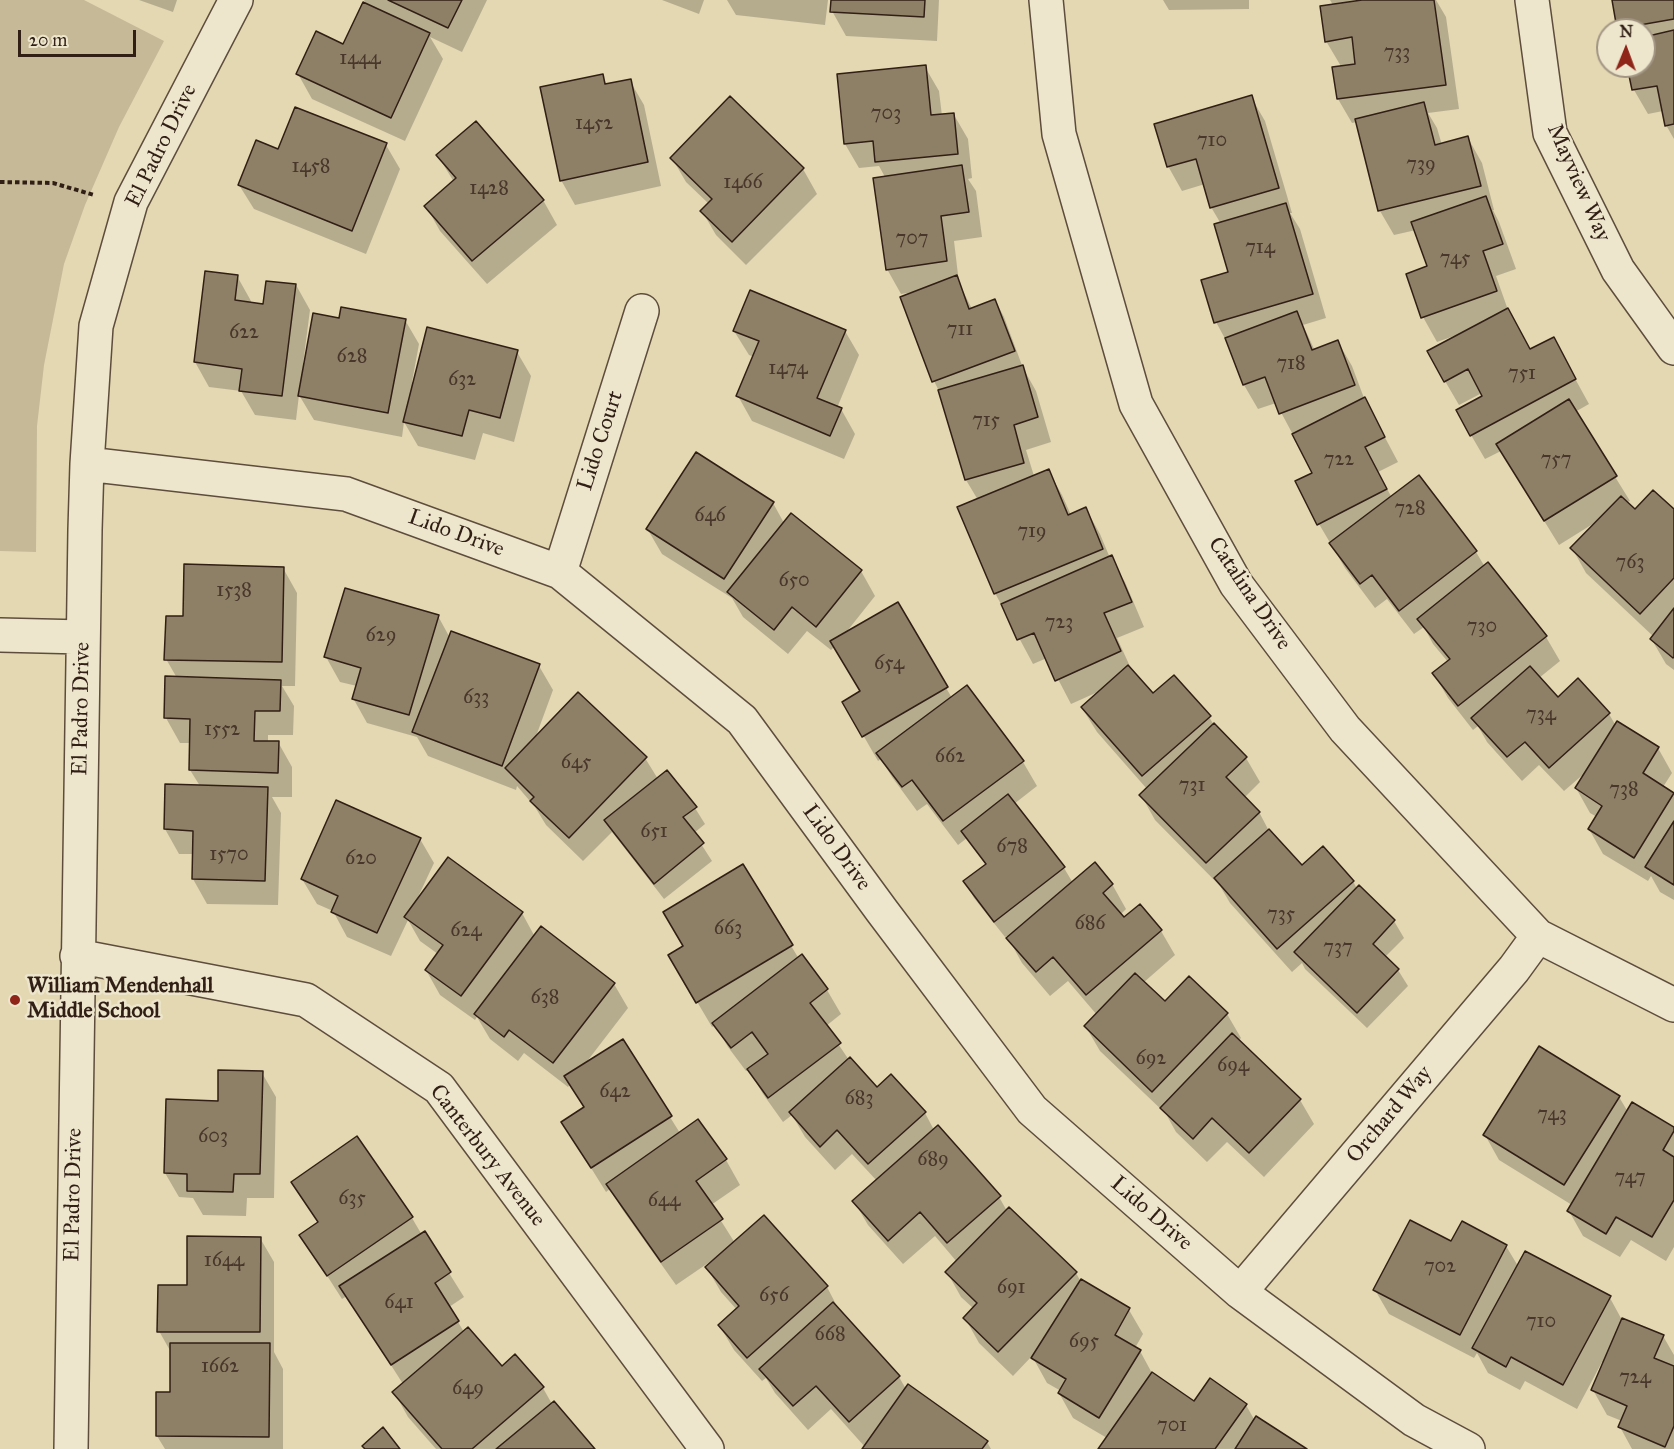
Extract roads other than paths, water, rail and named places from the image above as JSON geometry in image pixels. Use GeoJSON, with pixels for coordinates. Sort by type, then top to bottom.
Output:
{"type":"FeatureCollection","features":[{"type":"Feature","properties":{"kind":"street","name":"El Padro Drive"},"geometry":{"type":"LineString","coordinates":[[71,1449],[83,637],[87,464],[96,326],[131,202],[236,0]]}},
{"type":"Feature","properties":{"kind":"street","name":"Catalina Drive"},"geometry":{"type":"LineString","coordinates":[[1046,0],[1059,134],[1136,404],[1236,584],[1345,729],[1538,936],[1674,1005]]}},
{"type":"Feature","properties":{"kind":"street","name":"Mayview Way"},"geometry":{"type":"LineString","coordinates":[[1532,0],[1550,133],[1618,270],[1674,348]]}},
{"type":"Feature","properties":{"kind":"street","name":"Lido Court"},"geometry":{"type":"LineString","coordinates":[[560,572],[642,311]]}},
{"type":"Feature","properties":{"kind":"street","name":"Lido Drive"},"geometry":{"type":"LineString","coordinates":[[87,464],[346,494],[560,572],[742,720],[1032,1110],[1240,1292],[1414,1420],[1468,1449]]}},
{"type":"Feature","properties":{"kind":"street"},"geometry":{"type":"LineString","coordinates":[[0,635],[83,637]]}},
{"type":"Feature","properties":{"kind":"street","name":"Orchard Way"},"geometry":{"type":"LineString","coordinates":[[1240,1292],[1514,969],[1538,936]]}},
{"type":"Feature","properties":{"kind":"street","name":"Canterbury Avenue"},"geometry":{"type":"LineString","coordinates":[[77,956],[306,1000],[439,1088],[707,1449]]}},
{"type":"Feature","properties":{"kind":"place","name":"William Mendenhall Middle School"},"geometry":{"type":"Point","coordinates":[15,1000]}}]}
